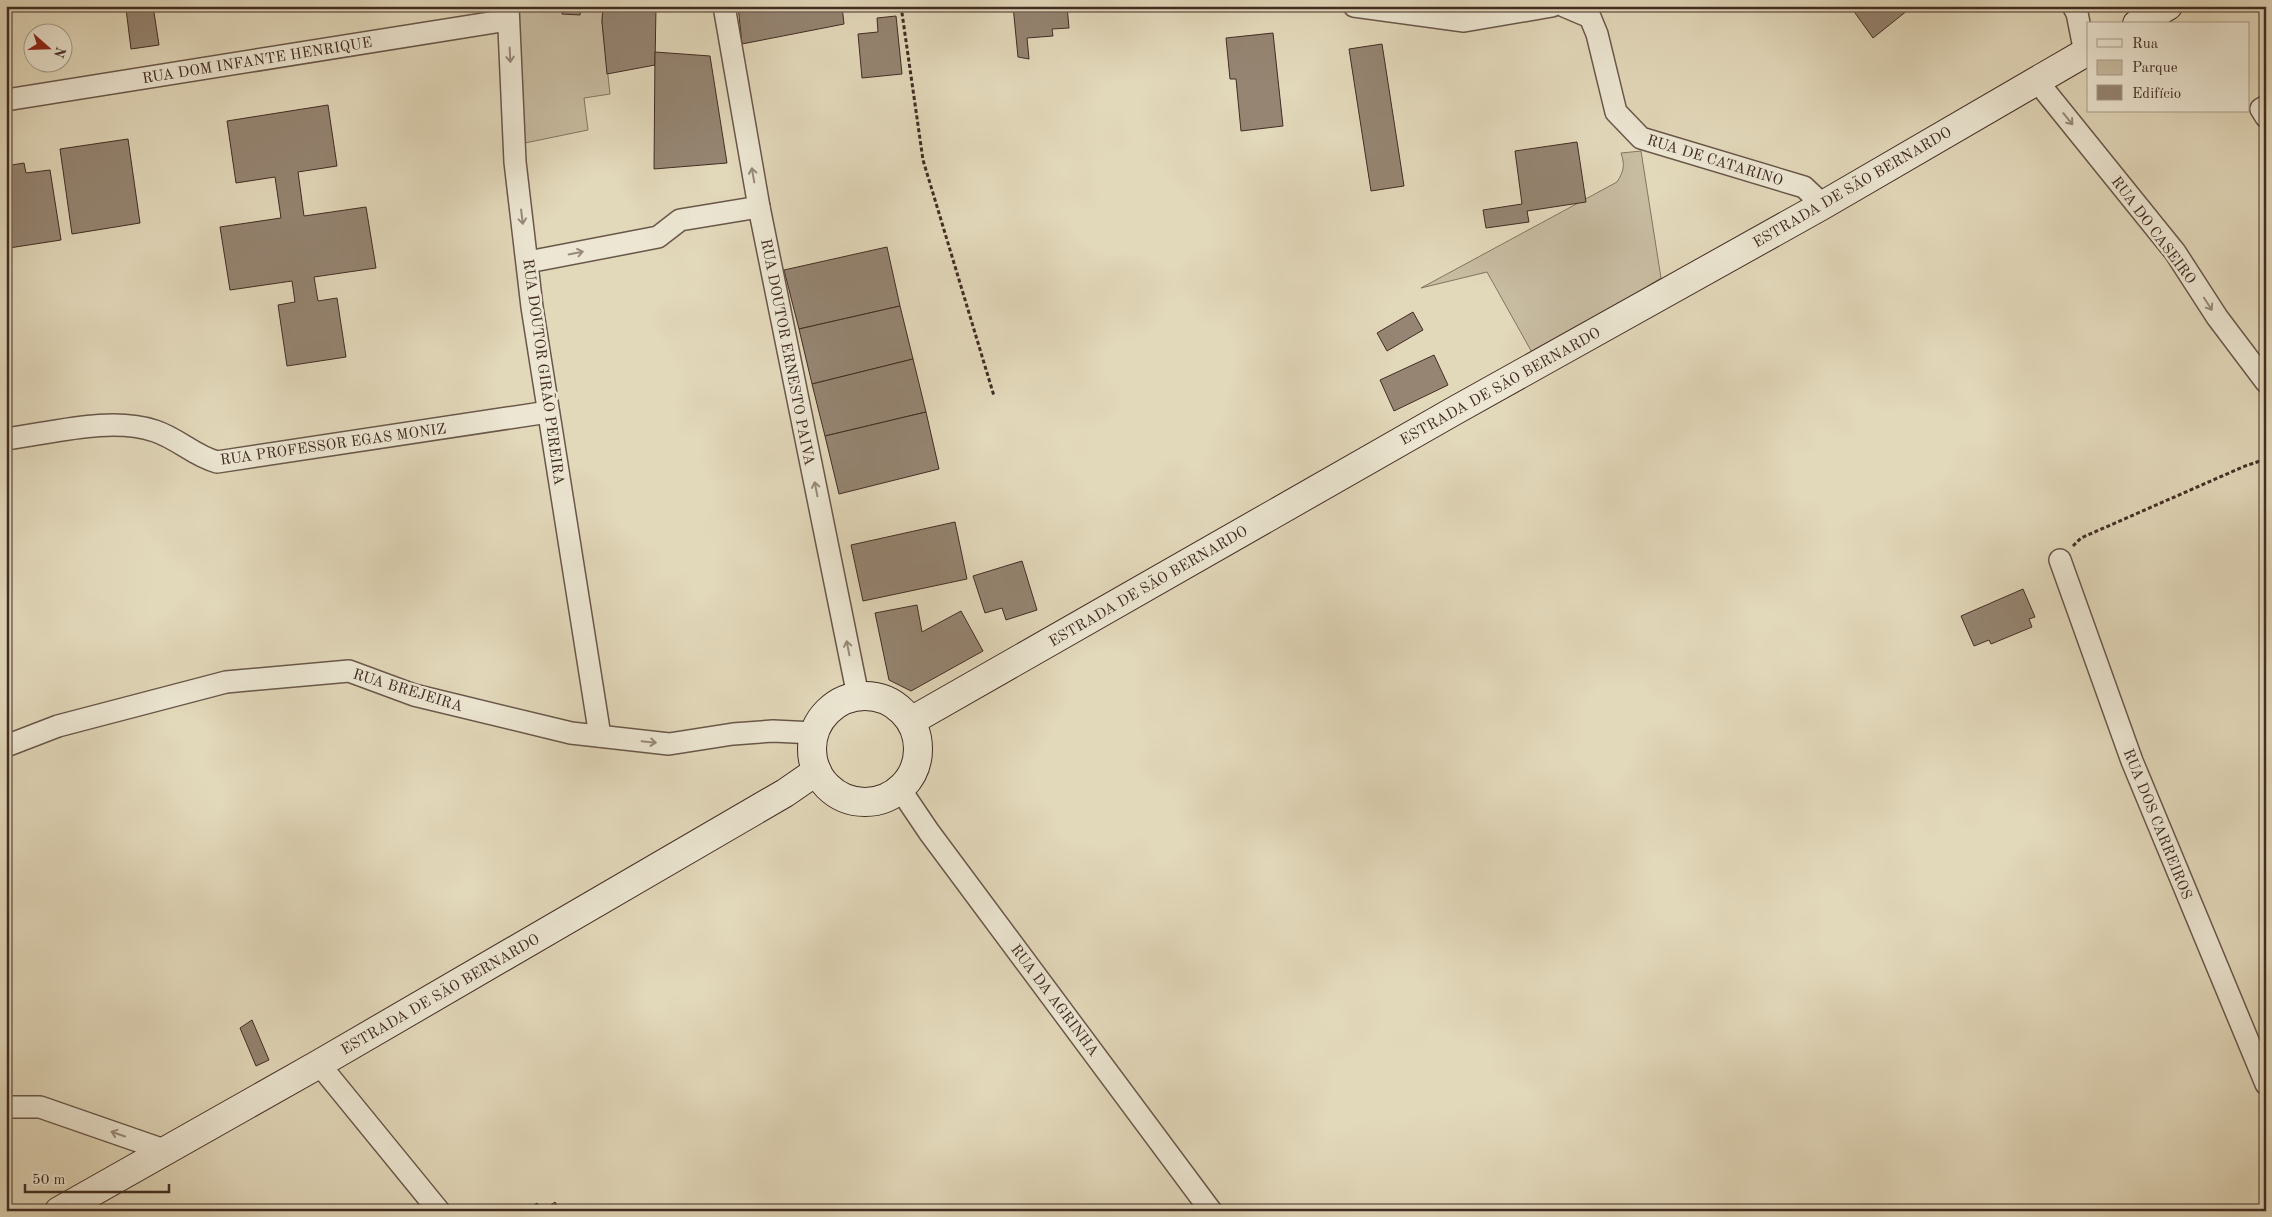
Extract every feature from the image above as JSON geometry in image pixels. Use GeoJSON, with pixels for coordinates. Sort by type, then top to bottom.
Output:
{"type":"FeatureCollection","features":[{"type":"Feature","properties":{"kind":"main road"},"geometry":{"type":"LineString","coordinates":[[2140,22],[2168,6]]}},
{"type":"Feature","properties":{"kind":"main road","name":"ESTRADA DE SÃO BERNARDO"},"geometry":{"type":"LineString","coordinates":[[911,721],[1454,411],[1823,205],[2086,52]]}},
{"type":"Feature","properties":{"kind":"main road"},"geometry":{"type":"LineString","coordinates":[[858,696],[873,696],[888,700],[901,709],[911,721],[917,735],[916,765],[910,778],[900,790],[886,798],[870,802],[854,801],[838,795],[826,784],[817,771],[813,759],[815,733],[821,720],[831,708],[844,700],[858,696]]}},
{"type":"Feature","properties":{"kind":"main road","name":"ESTRADA DE SÃO BERNARDO"},"geometry":{"type":"LineString","coordinates":[[59,1211],[319,1064],[785,793],[817,771]]}},
{"type":"Feature","properties":{"kind":"street","name":"RUA DOUTOR ERNESTO PAIVA"},"geometry":{"type":"LineString","coordinates":[[724,6],[759,207],[858,696]]}},
{"type":"Feature","properties":{"kind":"street"},"geometry":{"type":"LineString","coordinates":[[1354,6],[1464,21],[1552,6]]}},
{"type":"Feature","properties":{"kind":"street","name":"RUA DE CATARINO"},"geometry":{"type":"LineString","coordinates":[[1564,6],[1593,12],[1616,112],[1641,138],[1804,187],[1823,205]]}},
{"type":"Feature","properties":{"kind":"street"},"geometry":{"type":"LineString","coordinates":[[2073,6],[2077,13],[2086,52]]}},
{"type":"Feature","properties":{"kind":"street","name":"RUA DOM INFANTE HENRIQUE"},"geometry":{"type":"LineString","coordinates":[[6,100],[508,13]]}},
{"type":"Feature","properties":{"kind":"street","name":"RUA DOUTOR GIRÃO PEREIRA"},"geometry":{"type":"LineString","coordinates":[[508,13],[515,162],[548,412],[600,736]]}},
{"type":"Feature","properties":{"kind":"street","name":"RUA DO CASEIRO"},"geometry":{"type":"LineString","coordinates":[[2037,81],[2175,252],[2217,317],[2266,382]]}},
{"type":"Feature","properties":{"kind":"street"},"geometry":{"type":"LineString","coordinates":[[2266,106],[2261,109],[2266,117]]}},
{"type":"Feature","properties":{"kind":"street"},"geometry":{"type":"LineString","coordinates":[[528,262],[658,237],[680,220],[759,207]]}},
{"type":"Feature","properties":{"kind":"street","name":"RUA PROFESSOR EGAS MONIZ"},"geometry":{"type":"LineString","coordinates":[[6,439],[112,424],[153,430],[179,441],[203,458],[217,462],[548,412]]}},
{"type":"Feature","properties":{"kind":"street","name":"RUA DOS CARREIROS"},"geometry":{"type":"LineString","coordinates":[[2060,560],[2136,770],[2266,1084]]}},
{"type":"Feature","properties":{"kind":"street","name":"RUA BREJEIRA"},"geometry":{"type":"LineString","coordinates":[[6,746],[58,726],[226,682],[348,672],[414,695],[571,733],[669,744],[743,733],[773,731],[815,733]]}},
{"type":"Feature","properties":{"kind":"street","name":"RUA DA AGRINHA"},"geometry":{"type":"LineString","coordinates":[[900,790],[929,832],[1211,1211]]}},
{"type":"Feature","properties":{"kind":"street"},"geometry":{"type":"LineString","coordinates":[[319,1064],[439,1211]]}},
{"type":"Feature","properties":{"kind":"street"},"geometry":{"type":"LineString","coordinates":[[6,1107],[40,1107],[164,1150]]}},
{"type":"Feature","properties":{"kind":"path"},"geometry":{"type":"LineString","coordinates":[[901,6],[923,160],[994,396]]}},
{"type":"Feature","properties":{"kind":"path"},"geometry":{"type":"LineString","coordinates":[[2060,560],[2081,538],[2244,466],[2266,459]]}},
{"type":"Feature","properties":{"kind":"green space"},"geometry":{"type":"Polygon","coordinates":[[[514,6],[603,6],[602,22],[610,94],[584,98],[588,130],[520,144],[514,6]]]}},
{"type":"Feature","properties":{"kind":"green space"},"geometry":{"type":"Polygon","coordinates":[[[1641,151],[1661,278],[1534,356],[1487,272],[1421,288],[1617,182],[1623,168],[1621,153],[1641,151]]]}},
{"type":"Feature","properties":{"kind":"building"},"geometry":{"type":"Polygon","coordinates":[[[153,6],[159,45],[131,49],[126,9],[153,6]]]}},
{"type":"Feature","properties":{"kind":"building"},"geometry":{"type":"Polygon","coordinates":[[[563,6],[581,6],[580,15],[562,14],[563,6]]]}},
{"type":"Feature","properties":{"kind":"building"},"geometry":{"type":"Polygon","coordinates":[[[603,6],[656,6],[655,65],[607,74],[602,22],[603,6]]]}},
{"type":"Feature","properties":{"kind":"building"},"geometry":{"type":"Polygon","coordinates":[[[738,6],[842,6],[844,24],[742,44],[738,6]]]}},
{"type":"Feature","properties":{"kind":"building"},"geometry":{"type":"Polygon","coordinates":[[[1013,6],[1067,6],[1069,28],[1052,29],[1053,36],[1027,38],[1029,59],[1018,57],[1013,6]]]}},
{"type":"Feature","properties":{"kind":"building"},"geometry":{"type":"Polygon","coordinates":[[[1850,6],[1913,6],[1873,38],[1850,6]]]}},
{"type":"Feature","properties":{"kind":"building"},"geometry":{"type":"Polygon","coordinates":[[[896,16],[902,74],[862,78],[858,34],[878,32],[877,18],[896,16]]]}},
{"type":"Feature","properties":{"kind":"building"},"geometry":{"type":"Polygon","coordinates":[[[1273,33],[1283,126],[1241,131],[1236,79],[1230,79],[1226,38],[1273,33]]]}},
{"type":"Feature","properties":{"kind":"building"},"geometry":{"type":"Polygon","coordinates":[[[1382,44],[1404,186],[1371,191],[1349,49],[1382,44]]]}},
{"type":"Feature","properties":{"kind":"building"},"geometry":{"type":"Polygon","coordinates":[[[655,52],[710,56],[727,163],[654,169],[655,52]]]}},
{"type":"Feature","properties":{"kind":"building"},"geometry":{"type":"Polygon","coordinates":[[[328,105],[337,166],[298,172],[304,216],[366,207],[376,268],[314,277],[318,301],[337,298],[346,357],[287,366],[278,305],[295,302],[292,281],[230,290],[220,227],[281,218],[275,177],[236,183],[227,121],[328,105]]]}},
{"type":"Feature","properties":{"kind":"building"},"geometry":{"type":"Polygon","coordinates":[[[128,139],[140,223],[72,234],[60,149],[128,139]]]}},
{"type":"Feature","properties":{"kind":"building"},"geometry":{"type":"Polygon","coordinates":[[[1577,142],[1586,202],[1527,211],[1529,222],[1486,228],[1483,210],[1522,204],[1515,151],[1577,142]]]}},
{"type":"Feature","properties":{"kind":"building"},"geometry":{"type":"Polygon","coordinates":[[[24,163],[26,173],[50,170],[61,240],[9,248],[6,238],[6,166],[24,163]]]}},
{"type":"Feature","properties":{"kind":"building"},"geometry":{"type":"Polygon","coordinates":[[[887,247],[900,306],[799,329],[784,270],[887,247]]]}},
{"type":"Feature","properties":{"kind":"building"},"geometry":{"type":"Polygon","coordinates":[[[900,306],[913,359],[812,384],[799,329],[900,306]]]}},
{"type":"Feature","properties":{"kind":"building"},"geometry":{"type":"Polygon","coordinates":[[[1413,312],[1423,330],[1387,351],[1377,333],[1413,312]]]}},
{"type":"Feature","properties":{"kind":"building"},"geometry":{"type":"Polygon","coordinates":[[[1434,355],[1448,385],[1394,411],[1380,380],[1434,355]]]}},
{"type":"Feature","properties":{"kind":"building"},"geometry":{"type":"Polygon","coordinates":[[[913,359],[926,412],[825,436],[812,384],[913,359]]]}},
{"type":"Feature","properties":{"kind":"building"},"geometry":{"type":"Polygon","coordinates":[[[926,412],[939,469],[839,494],[825,436],[926,412]]]}},
{"type":"Feature","properties":{"kind":"building"},"geometry":{"type":"Polygon","coordinates":[[[955,522],[967,579],[863,601],[851,545],[955,522]]]}},
{"type":"Feature","properties":{"kind":"building"},"geometry":{"type":"Polygon","coordinates":[[[1022,561],[1037,610],[1006,620],[1002,608],[985,613],[973,576],[1022,561]]]}},
{"type":"Feature","properties":{"kind":"building"},"geometry":{"type":"Polygon","coordinates":[[[2023,589],[2035,617],[2029,619],[2032,627],[1991,644],[1989,640],[1974,646],[1961,616],[2023,589]]]}},
{"type":"Feature","properties":{"kind":"building"},"geometry":{"type":"Polygon","coordinates":[[[917,605],[922,632],[961,611],[983,651],[911,691],[889,680],[875,613],[917,605]]]}},
{"type":"Feature","properties":{"kind":"building"},"geometry":{"type":"Polygon","coordinates":[[[252,1020],[269,1060],[256,1066],[240,1028],[252,1020]]]}},
{"type":"Feature","properties":{"kind":"building"},"geometry":{"type":"Polygon","coordinates":[[[555,1202],[561,1211],[543,1211],[555,1202]]]}},
{"type":"Feature","properties":{"kind":"building"},"geometry":{"type":"Polygon","coordinates":[[[537,1203],[542,1211],[526,1211],[537,1203]]]}}]}
